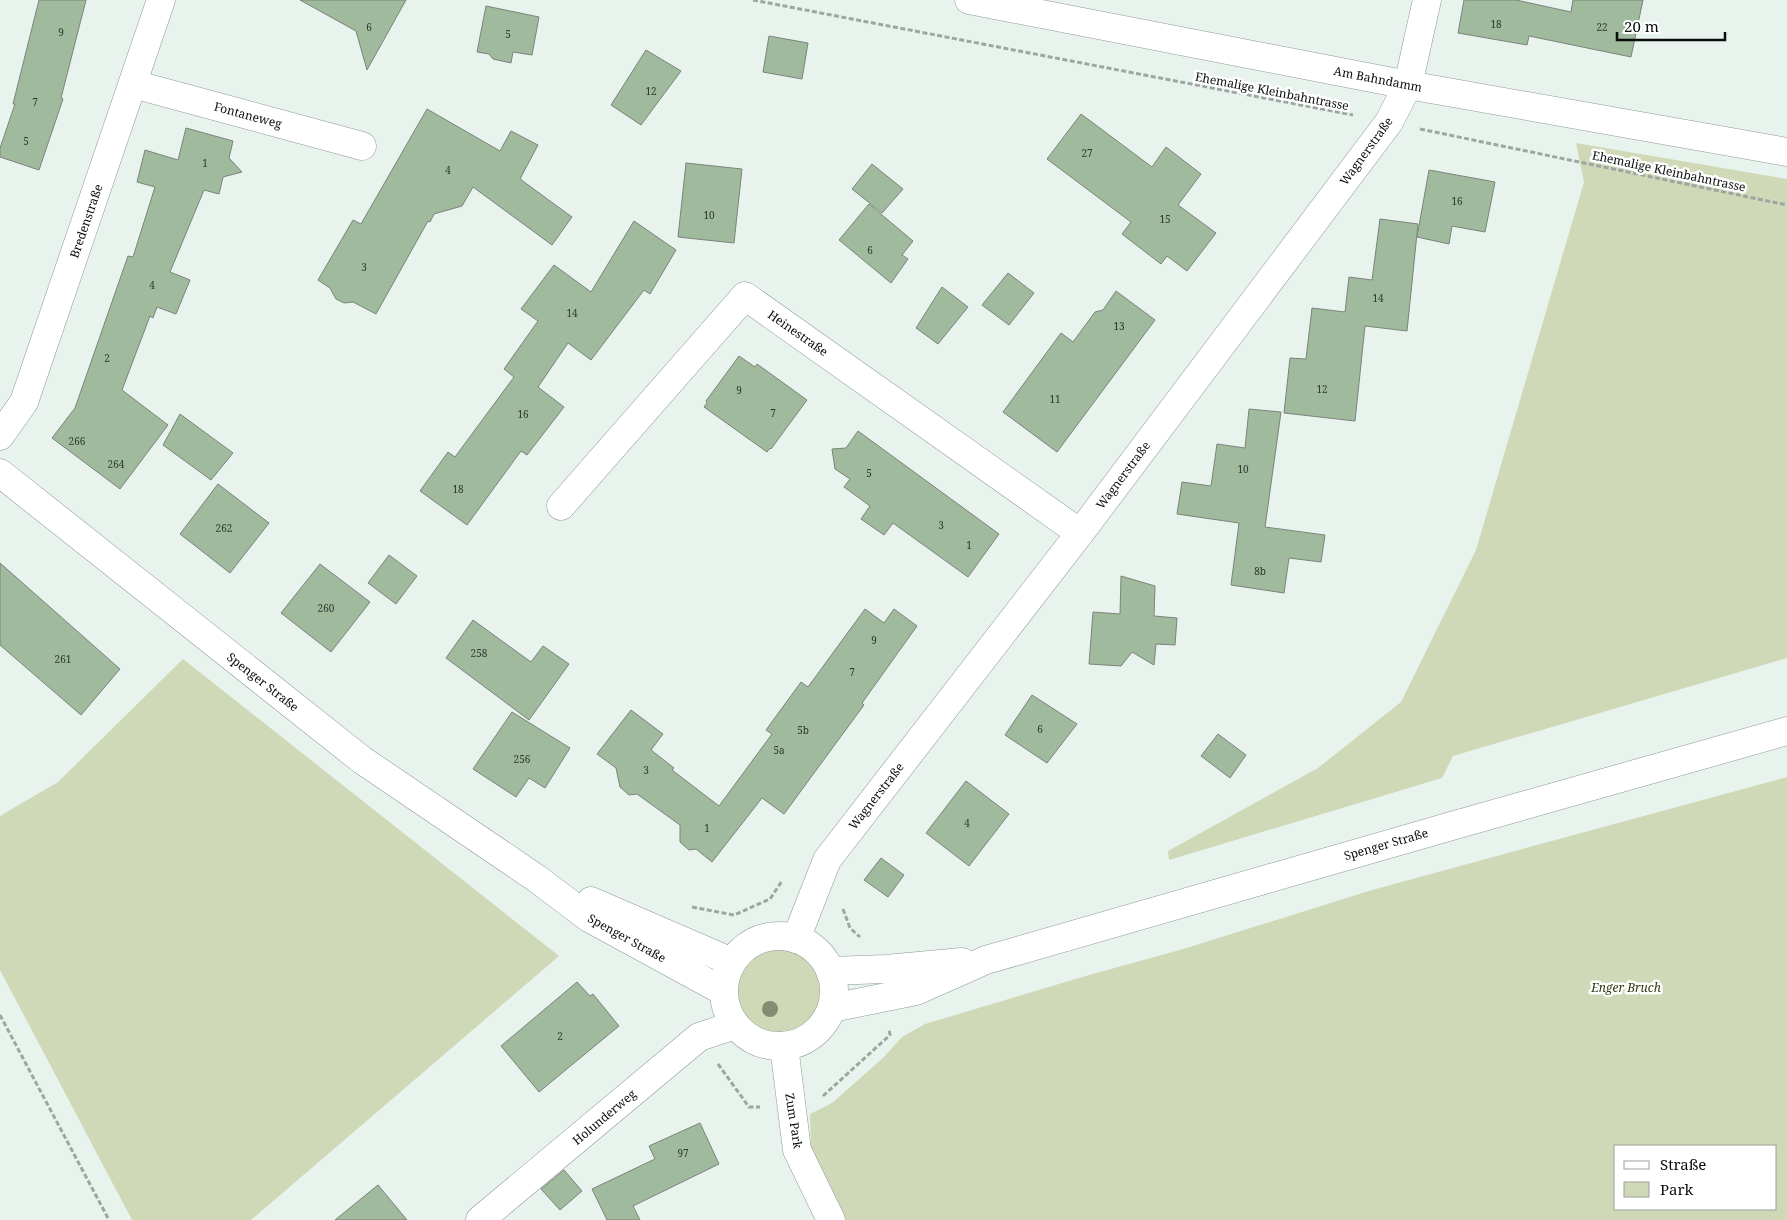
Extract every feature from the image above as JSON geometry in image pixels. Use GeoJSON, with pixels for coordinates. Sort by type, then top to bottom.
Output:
{"type":"FeatureCollection","features":[{"type":"Feature","properties":{"kind":"street","name":"Bredenstraße"},"geometry":{"type":"LineString","coordinates":[[0,436],[24,402],[161,0]]}},
{"type":"Feature","properties":{"kind":"street","name":"Am Bahndamm"},"geometry":{"type":"LineString","coordinates":[[969,0],[1408,86],[1787,152]]}},
{"type":"Feature","properties":{"kind":"street","name":"Wagnerstraße"},"geometry":{"type":"LineString","coordinates":[[796,939],[827,860],[1080,532],[1389,122],[1408,86],[1427,0]]}},
{"type":"Feature","properties":{"kind":"street","name":"Fontaneweg"},"geometry":{"type":"LineString","coordinates":[[133,84],[362,146]]}},
{"type":"Feature","properties":{"kind":"street","name":"Heinestraße"},"geometry":{"type":"LineString","coordinates":[[561,506],[745,296],[1080,532]]}},
{"type":"Feature","properties":{"kind":"street","name":"Spenger Straße"},"geometry":{"type":"LineString","coordinates":[[0,473],[362,760],[536,878],[588,918],[723,991]]}},
{"type":"Feature","properties":{"kind":"street","name":"Spenger Straße"},"geometry":{"type":"LineString","coordinates":[[832,1008],[916,991],[986,960],[1455,824],[1787,731]]}},
{"type":"Feature","properties":{"kind":"street","name":"Spenger Straße"},"geometry":{"type":"LineString","coordinates":[[536,878],[732,962]]}},
{"type":"Feature","properties":{"kind":"street"},"geometry":{"type":"LineString","coordinates":[[781,936],[796,939],[808,944],[825,961],[830,971],[834,990],[832,1008],[826,1021],[817,1031],[801,1042],[775,1047],[757,1042],[735,1025],[725,1006],[723,991],[726,976],[732,962],[739,953],[762,938],[781,936]]}},
{"type":"Feature","properties":{"kind":"street","name":"Spenger Straße"},"geometry":{"type":"LineString","coordinates":[[830,971],[886,969],[986,960]]}},
{"type":"Feature","properties":{"kind":"street","name":"Holunderweg"},"geometry":{"type":"LineString","coordinates":[[480,1220],[699,1037],[735,1025]]}},
{"type":"Feature","properties":{"kind":"street","name":"Zum Park"},"geometry":{"type":"LineString","coordinates":[[784,1046],[797,1150],[831,1220]]}},
{"type":"Feature","properties":{"kind":"path","name":"Ehemalige Kleinbahntrasse"},"geometry":{"type":"LineString","coordinates":[[753,0],[1389,122],[1787,205]]}},
{"type":"Feature","properties":{"kind":"path"},"geometry":{"type":"LineString","coordinates":[[792,1107],[818,1102],[890,1035],[888,997]]}},
{"type":"Feature","properties":{"kind":"path"},"geometry":{"type":"LineString","coordinates":[[0,1015],[110,1220]]}},
{"type":"Feature","properties":{"kind":"green space"},"geometry":{"type":"Polygon","coordinates":[[[1576,143],[1787,179],[1787,658],[1453,756],[1442,778],[1169,860],[1168,851],[1318,768],[1401,702],[1476,550],[1584,182],[1576,143]]]}},
{"type":"Feature","properties":{"kind":"green space"},"geometry":{"type":"Polygon","coordinates":[[[183,659],[559,956],[251,1220],[132,1220],[0,970],[0,816],[58,782],[183,659]]]}},
{"type":"Feature","properties":{"kind":"green space","name":"Enger Bruch"},"geometry":{"type":"Polygon","coordinates":[[[1787,777],[1787,1220],[846,1220],[811,1151],[810,1114],[832,1103],[883,1058],[902,1037],[925,1024],[1180,950],[1372,890],[1787,777]]]}},
{"type":"Feature","properties":{"kind":"green space"},"geometry":{"type":"Polygon","coordinates":[[[779,950],[795,953],[808,962],[817,975],[820,991],[817,1007],[808,1020],[795,1029],[779,1032],[763,1029],[750,1020],[741,1007],[738,991],[741,975],[750,962],[763,953],[779,950]]]}},
{"type":"Feature","properties":{"kind":"building"},"geometry":{"type":"Polygon","coordinates":[[[39,0],[86,0],[61,98],[63,99],[39,170],[0,157],[0,148],[15,104],[13,104],[39,0]]]}},
{"type":"Feature","properties":{"kind":"building"},"geometry":{"type":"Polygon","coordinates":[[[300,0],[406,0],[367,70],[356,31],[300,0]]]}},
{"type":"Feature","properties":{"kind":"building"},"geometry":{"type":"Polygon","coordinates":[[[1464,0],[1516,0],[1571,12],[1573,0],[1643,0],[1631,57],[1529,36],[1527,45],[1458,33],[1464,0]]]}},
{"type":"Feature","properties":{"kind":"building"},"geometry":{"type":"Polygon","coordinates":[[[486,6],[539,17],[532,55],[513,52],[511,63],[493,59],[489,54],[477,52],[486,6]]]}},
{"type":"Feature","properties":{"kind":"building"},"geometry":{"type":"Polygon","coordinates":[[[769,36],[808,43],[802,79],[763,72],[769,36]]]}},
{"type":"Feature","properties":{"kind":"building"},"geometry":{"type":"Polygon","coordinates":[[[646,50],[681,71],[641,125],[611,105],[646,50]]]}},
{"type":"Feature","properties":{"kind":"building"},"geometry":{"type":"Polygon","coordinates":[[[427,109],[500,151],[511,131],[538,145],[520,179],[572,217],[552,245],[473,187],[462,206],[434,214],[430,222],[428,221],[376,314],[353,302],[344,303],[336,299],[330,288],[318,280],[353,220],[361,224],[427,109]]]}},
{"type":"Feature","properties":{"kind":"building"},"geometry":{"type":"Polygon","coordinates":[[[1081,114],[1152,167],[1166,147],[1201,174],[1178,205],[1216,233],[1187,271],[1167,256],[1161,264],[1122,234],[1131,222],[1047,159],[1081,114]]]}},
{"type":"Feature","properties":{"kind":"building"},"geometry":{"type":"Polygon","coordinates":[[[186,128],[233,141],[229,158],[242,172],[223,177],[219,194],[204,190],[170,272],[190,280],[176,314],[157,307],[153,318],[150,316],[122,390],[168,425],[120,489],[52,438],[75,408],[128,256],[133,257],[155,187],[137,182],[145,150],[178,160],[186,128]]]}},
{"type":"Feature","properties":{"kind":"building"},"geometry":{"type":"Polygon","coordinates":[[[686,163],[742,169],[734,243],[678,237],[686,163]]]}},
{"type":"Feature","properties":{"kind":"building"},"geometry":{"type":"Polygon","coordinates":[[[872,164],[903,189],[882,213],[852,189],[872,164]]]}},
{"type":"Feature","properties":{"kind":"building"},"geometry":{"type":"Polygon","coordinates":[[[1429,170],[1495,182],[1485,232],[1452,226],[1449,244],[1417,237],[1429,170]]]}},
{"type":"Feature","properties":{"kind":"building"},"geometry":{"type":"Polygon","coordinates":[[[869,204],[913,241],[902,255],[908,259],[891,283],[839,240],[869,204]]]}},
{"type":"Feature","properties":{"kind":"building"},"geometry":{"type":"Polygon","coordinates":[[[1380,219],[1418,224],[1407,331],[1365,326],[1355,421],[1284,413],[1290,358],[1306,359],[1312,308],[1345,312],[1349,277],[1372,280],[1380,219]]]}},
{"type":"Feature","properties":{"kind":"building"},"geometry":{"type":"Polygon","coordinates":[[[634,221],[676,250],[650,294],[644,290],[591,360],[568,343],[538,387],[564,407],[527,455],[521,451],[467,525],[420,491],[448,452],[455,457],[514,377],[504,369],[538,321],[521,309],[554,265],[591,292],[634,221]]]}},
{"type":"Feature","properties":{"kind":"building"},"geometry":{"type":"Polygon","coordinates":[[[1008,273],[1034,293],[1009,325],[982,305],[1008,273]]]}},
{"type":"Feature","properties":{"kind":"building"},"geometry":{"type":"Polygon","coordinates":[[[942,287],[968,307],[938,344],[916,328],[942,287]]]}},
{"type":"Feature","properties":{"kind":"building"},"geometry":{"type":"Polygon","coordinates":[[[1116,291],[1155,320],[1057,452],[1003,412],[1061,333],[1073,342],[1095,312],[1103,310],[1116,291]]]}},
{"type":"Feature","properties":{"kind":"building"},"geometry":{"type":"Polygon","coordinates":[[[739,356],[755,367],[757,364],[807,400],[767,452],[704,407],[707,403],[706,401],[739,356]]]}},
{"type":"Feature","properties":{"kind":"building"},"geometry":{"type":"Polygon","coordinates":[[[1249,409],[1281,412],[1265,527],[1325,535],[1321,562],[1289,558],[1284,593],[1231,585],[1239,523],[1177,514],[1182,482],[1211,486],[1217,444],[1245,448],[1249,409]]]}},
{"type":"Feature","properties":{"kind":"building"},"geometry":{"type":"Polygon","coordinates":[[[180,414],[233,453],[211,480],[163,445],[180,414]]]}},
{"type":"Feature","properties":{"kind":"building"},"geometry":{"type":"Polygon","coordinates":[[[858,431],[999,534],[968,577],[893,523],[884,535],[861,519],[870,506],[844,487],[850,479],[835,469],[832,449],[846,448],[858,431]]]}},
{"type":"Feature","properties":{"kind":"building"},"geometry":{"type":"Polygon","coordinates":[[[218,484],[269,523],[230,573],[180,534],[218,484]]]}},
{"type":"Feature","properties":{"kind":"building"},"geometry":{"type":"Polygon","coordinates":[[[389,555],[417,576],[396,604],[368,583],[389,555]]]}},
{"type":"Feature","properties":{"kind":"building"},"geometry":{"type":"Polygon","coordinates":[[[0,563],[120,669],[81,715],[0,645],[0,563]]]}},
{"type":"Feature","properties":{"kind":"building"},"geometry":{"type":"Polygon","coordinates":[[[320,564],[370,602],[331,652],[281,613],[320,564]]]}},
{"type":"Feature","properties":{"kind":"building"},"geometry":{"type":"Polygon","coordinates":[[[1121,576],[1155,586],[1154,616],[1177,618],[1175,645],[1156,644],[1154,665],[1132,652],[1121,666],[1089,664],[1093,612],[1120,614],[1121,576]]]}},
{"type":"Feature","properties":{"kind":"building"},"geometry":{"type":"Polygon","coordinates":[[[865,609],[884,623],[894,609],[917,626],[862,703],[864,705],[784,814],[762,798],[712,862],[696,849],[689,850],[680,842],[680,825],[637,794],[629,795],[620,787],[616,768],[597,754],[631,710],[663,734],[651,750],[674,768],[672,770],[719,806],[772,734],[766,730],[801,682],[808,687],[865,609]]]}},
{"type":"Feature","properties":{"kind":"building"},"geometry":{"type":"Polygon","coordinates":[[[473,620],[531,662],[543,646],[569,664],[529,720],[446,658],[473,620]]]}},
{"type":"Feature","properties":{"kind":"building"},"geometry":{"type":"Polygon","coordinates":[[[1032,695],[1077,724],[1047,763],[1005,735],[1032,695]]]}},
{"type":"Feature","properties":{"kind":"building"},"geometry":{"type":"Polygon","coordinates":[[[512,712],[570,748],[545,788],[529,778],[516,797],[473,769],[512,712]]]}},
{"type":"Feature","properties":{"kind":"building"},"geometry":{"type":"Polygon","coordinates":[[[1218,734],[1246,755],[1230,778],[1201,756],[1218,734]]]}},
{"type":"Feature","properties":{"kind":"building"},"geometry":{"type":"Polygon","coordinates":[[[966,781],[1009,814],[969,866],[926,833],[966,781]]]}},
{"type":"Feature","properties":{"kind":"building"},"geometry":{"type":"Polygon","coordinates":[[[881,858],[904,875],[888,897],[864,880],[881,858]]]}},
{"type":"Feature","properties":{"kind":"building"},"geometry":{"type":"Polygon","coordinates":[[[577,982],[590,996],[593,994],[619,1026],[539,1092],[501,1046],[577,982]]]}},
{"type":"Feature","properties":{"kind":"building"},"geometry":{"type":"Polygon","coordinates":[[[700,1123],[719,1164],[633,1206],[640,1220],[607,1220],[592,1189],[655,1159],[649,1146],[700,1123]]]}},
{"type":"Feature","properties":{"kind":"building"},"geometry":{"type":"Polygon","coordinates":[[[564,1170],[582,1191],[560,1210],[541,1189],[564,1170]]]}},
{"type":"Feature","properties":{"kind":"building"},"geometry":{"type":"Polygon","coordinates":[[[378,1185],[407,1220],[335,1220],[378,1185]]]}}]}
